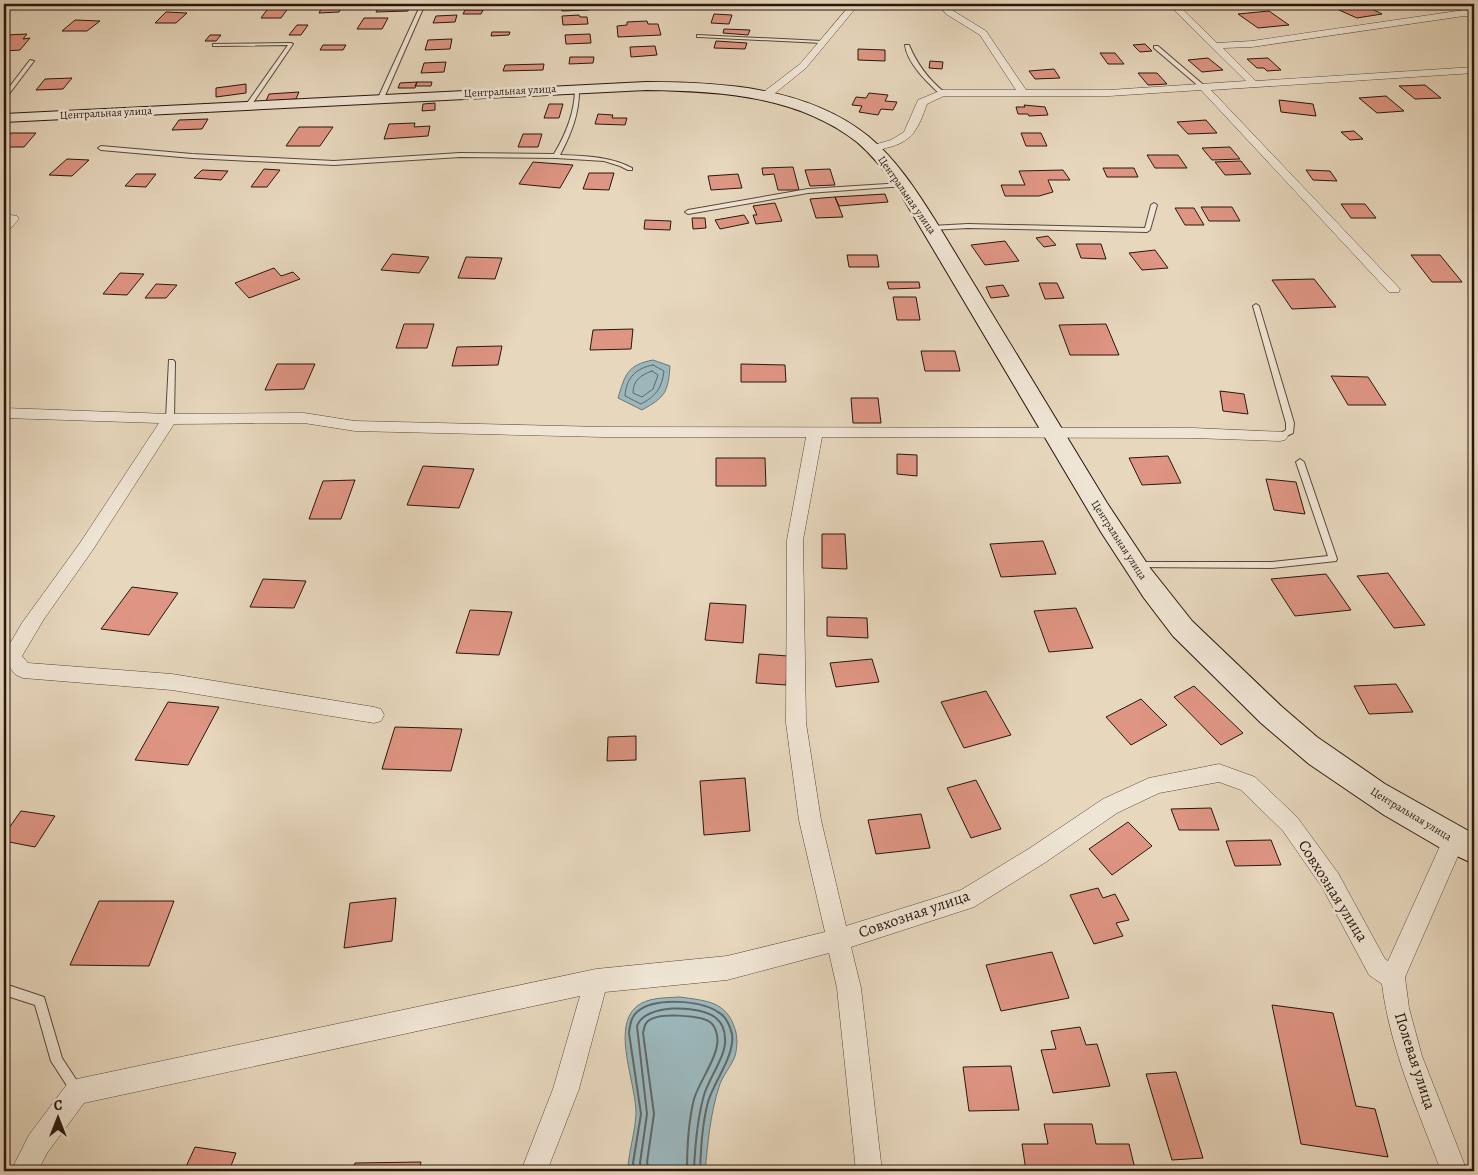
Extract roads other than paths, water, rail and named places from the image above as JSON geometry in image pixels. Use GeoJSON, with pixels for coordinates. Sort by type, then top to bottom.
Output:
{"type":"FeatureCollection","features":[{"type":"Feature","properties":{"kind":"street"},"geometry":{"type":"LineString","coordinates":[[765,96],[802,66],[855,4]]}},
{"type":"Feature","properties":{"kind":"street"},"geometry":{"type":"LineString","coordinates":[[942,4],[949,12],[984,33],[1023,93]]}},
{"type":"Feature","properties":{"kind":"street"},"geometry":{"type":"LineString","coordinates":[[1172,4],[1255,85]]}},
{"type":"Feature","properties":{"kind":"street"},"geometry":{"type":"LineString","coordinates":[[1215,46],[1252,44],[1474,14]]}},
{"type":"Feature","properties":{"kind":"street"},"geometry":{"type":"LineString","coordinates":[[874,148],[902,139],[913,131],[922,102],[942,93],[1108,92],[1204,88],[1474,70]]}},
{"type":"Feature","properties":{"kind":"street","name":"Центральная улица"},"geometry":{"type":"LineString","coordinates":[[4,118],[577,88],[691,87],[765,96],[823,115],[847,128],[874,148],[903,185],[931,228],[1051,432],[1133,565],[1179,625],[1248,693],[1317,754],[1394,804],[1474,850]]}},
{"type":"Feature","properties":{"kind":"street"},"geometry":{"type":"LineString","coordinates":[[1204,88],[1394,290]]}},
{"type":"Feature","properties":{"kind":"street"},"geometry":{"type":"LineString","coordinates":[[4,218],[13,219],[4,228]]}},
{"type":"Feature","properties":{"kind":"street"},"geometry":{"type":"LineString","coordinates":[[4,413],[170,419],[304,418],[355,426],[604,432],[1051,432],[1280,436]]}},
{"type":"Feature","properties":{"kind":"street"},"geometry":{"type":"LineString","coordinates":[[170,419],[144,452],[87,546],[25,631],[12,657],[23,670],[172,682],[374,715]]}},
{"type":"Feature","properties":{"kind":"street"},"geometry":{"type":"LineString","coordinates":[[815,432],[795,540],[796,723],[810,820],[837,940],[850,988],[869,1171]]}},
{"type":"Feature","properties":{"kind":"street","name":"Совхозная улица"},"geometry":{"type":"LineString","coordinates":[[77,1092],[596,981],[727,968],[837,940],[966,899],[1038,855],[1110,806],[1156,784],[1219,773],[1248,783],[1290,824],[1330,880],[1377,967],[1393,977]]}},
{"type":"Feature","properties":{"kind":"street"},"geometry":{"type":"LineString","coordinates":[[1393,977],[1454,840]]}},
{"type":"Feature","properties":{"kind":"street","name":"Полевая улица"},"geometry":{"type":"LineString","coordinates":[[1393,977],[1397,1008],[1410,1056],[1454,1171]]}},
{"type":"Feature","properties":{"kind":"street"},"geometry":{"type":"LineString","coordinates":[[534,1171],[566,1089],[596,981]]}},
{"type":"Feature","properties":{"kind":"street"},"geometry":{"type":"LineString","coordinates":[[24,1171],[38,1144],[77,1092]]}},
{"type":"Feature","properties":{"kind":"lane"},"geometry":{"type":"LineString","coordinates":[[381,98],[423,4]]}},
{"type":"Feature","properties":{"kind":"lane"},"geometry":{"type":"LineString","coordinates":[[700,36],[822,42]]}},
{"type":"Feature","properties":{"kind":"lane"},"geometry":{"type":"LineString","coordinates":[[215,45],[291,44],[248,106]]}},
{"type":"Feature","properties":{"kind":"lane"},"geometry":{"type":"LineString","coordinates":[[907,46],[910,57],[931,84],[942,93]]}},
{"type":"Feature","properties":{"kind":"lane"},"geometry":{"type":"LineString","coordinates":[[1156,47],[1204,88]]}},
{"type":"Feature","properties":{"kind":"lane"},"geometry":{"type":"LineString","coordinates":[[4,97],[32,61]]}},
{"type":"Feature","properties":{"kind":"lane"},"geometry":{"type":"LineString","coordinates":[[556,156],[564,142],[578,98],[577,88]]}},
{"type":"Feature","properties":{"kind":"lane"},"geometry":{"type":"LineString","coordinates":[[100,148],[192,156],[334,163],[460,155],[556,156],[623,164],[630,169]]}},
{"type":"Feature","properties":{"kind":"lane"},"geometry":{"type":"LineString","coordinates":[[688,212],[808,190],[903,185]]}},
{"type":"Feature","properties":{"kind":"lane"},"geometry":{"type":"LineString","coordinates":[[931,228],[968,226],[1148,230],[1154,205]]}},
{"type":"Feature","properties":{"kind":"lane"},"geometry":{"type":"LineString","coordinates":[[1256,306],[1290,423],[1290,431],[1280,436]]}},
{"type":"Feature","properties":{"kind":"lane"},"geometry":{"type":"LineString","coordinates":[[170,419],[171,362]]}},
{"type":"Feature","properties":{"kind":"lane"},"geometry":{"type":"LineString","coordinates":[[1133,565],[1272,565],[1333,558],[1300,462]]}},
{"type":"Feature","properties":{"kind":"lane"},"geometry":{"type":"LineString","coordinates":[[5,990],[40,1001],[57,1061],[77,1092]]}},
{"type":"Feature","properties":{"kind":"water"},"geometry":{"type":"Polygon","coordinates":[[[653,360],[670,366],[668,382],[664,393],[642,410],[618,398],[628,372],[644,362],[653,360]]]}},
{"type":"Feature","properties":{"kind":"water"},"geometry":{"type":"Polygon","coordinates":[[[680,997],[707,1002],[721,1008],[731,1020],[737,1036],[735,1056],[720,1083],[713,1108],[705,1171],[631,1171],[628,1165],[636,1115],[625,1043],[629,1017],[636,1007],[646,1001],[680,997]]]}}]}
